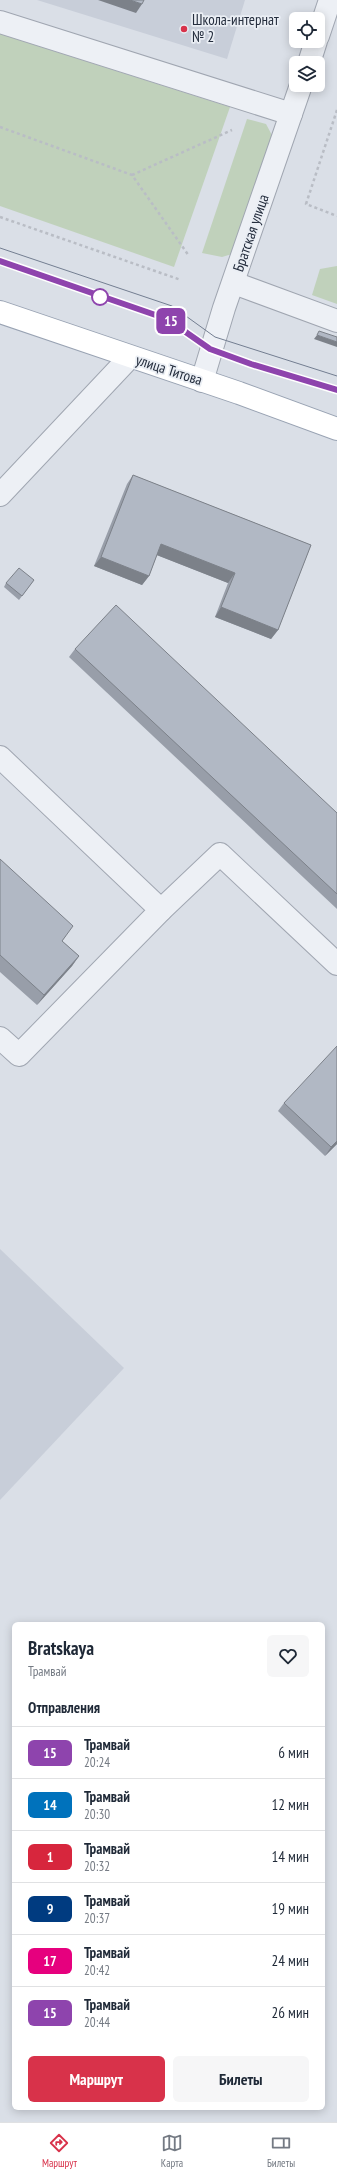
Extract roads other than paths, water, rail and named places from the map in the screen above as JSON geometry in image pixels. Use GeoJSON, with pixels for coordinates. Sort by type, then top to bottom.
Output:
{"type":"FeatureCollection","features":[{"type":"Feature","properties":{"kind":"main road","name":"улица Титова"},"geometry":{"type":"LineString","coordinates":[[0,312],[337,429]]}},
{"type":"Feature","properties":{"kind":"street"},"geometry":{"type":"LineString","coordinates":[[325,24],[330,0]]}},
{"type":"Feature","properties":{"kind":"street"},"geometry":{"type":"LineString","coordinates":[[0,22],[291,114]]}},
{"type":"Feature","properties":{"kind":"street","name":"Братская улица"},"geometry":{"type":"LineString","coordinates":[[202,381],[210,349],[299,92]]}},
{"type":"Feature","properties":{"kind":"street"},"geometry":{"type":"LineString","coordinates":[[234,283],[337,321]]}},
{"type":"Feature","properties":{"kind":"street"},"geometry":{"type":"LineString","coordinates":[[0,495],[130,357]]}},
{"type":"Feature","properties":{"kind":"street"},"geometry":{"type":"LineString","coordinates":[[0,757],[161,910]]}},
{"type":"Feature","properties":{"kind":"street"},"geometry":{"type":"LineString","coordinates":[[0,1038],[19,1055],[161,910],[220,854],[337,964]]}},
{"type":"Feature","properties":{"kind":"tram line"},"geometry":{"type":"LineString","coordinates":[[0,248],[172,306],[215,337],[337,376]]}},
{"type":"Feature","properties":{"kind":"tram line"},"geometry":{"type":"LineString","coordinates":[[0,261],[167,319],[210,349],[251,364],[337,390]]}},
{"type":"Feature","properties":{"kind":"tram line","name":"15"},"geometry":{"type":"LineString","coordinates":[[0,261],[167,319],[210,349],[251,364],[337,390]]}},
{"type":"Feature","properties":{"kind":"place","name":"Школа-интернат № 2"},"geometry":{"type":"Point","coordinates":[184,29]}}]}
